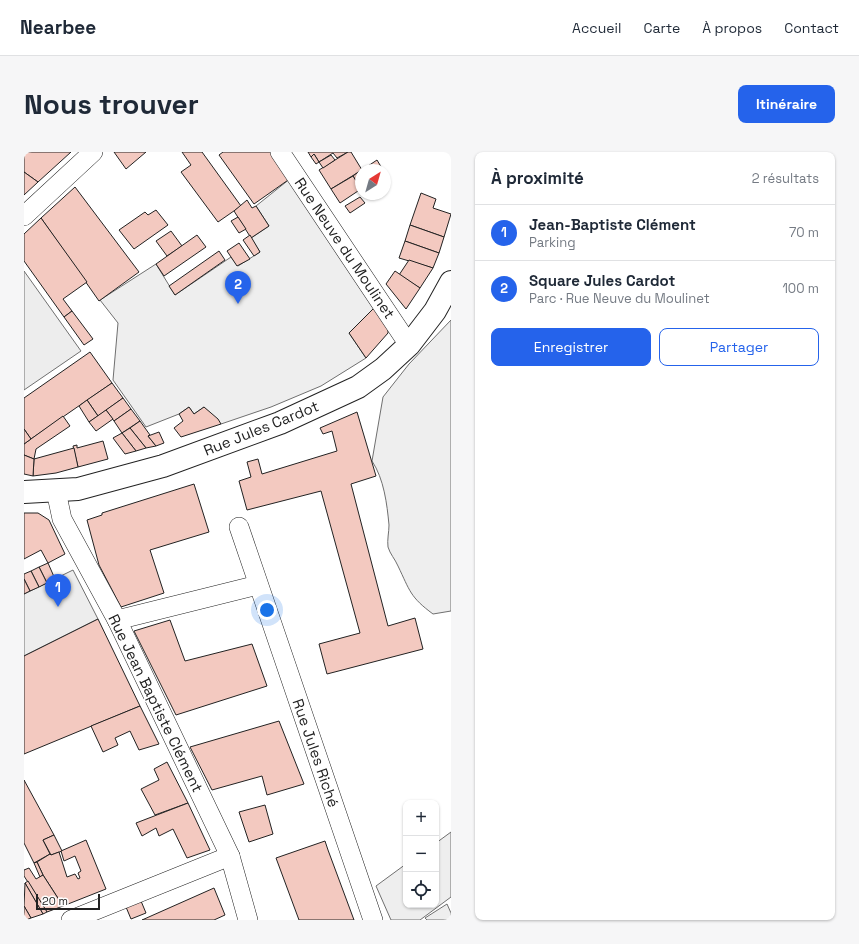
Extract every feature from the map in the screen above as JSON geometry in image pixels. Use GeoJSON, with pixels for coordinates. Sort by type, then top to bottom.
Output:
{"type":"FeatureCollection","features":[{"type":"Feature","properties":{"kind":"main road","name":"Rue Jules Cardot"},"geometry":{"type":"LineString","coordinates":[[24,492],[78,489],[163,466],[280,423],[358,387],[383,369],[409,345],[435,311],[451,282]]}},
{"type":"Feature","properties":{"kind":"street"},"geometry":{"type":"LineString","coordinates":[[24,216],[93,152]]}},
{"type":"Feature","properties":{"kind":"street","name":"Rue Neuve du Moulinet"},"geometry":{"type":"LineString","coordinates":[[280,152],[409,345]]}},
{"type":"Feature","properties":{"kind":"street","name":"Rue Jean Baptiste Clément"},"geometry":{"type":"LineString","coordinates":[[56,491],[62,520],[117,620],[230,856],[248,920]]}},
{"type":"Feature","properties":{"kind":"street","name":"Rue Jules Riché"},"geometry":{"type":"LineString","coordinates":[[239,527],[373,920]]}},
{"type":"Feature","properties":{"kind":"street"},"geometry":{"type":"LineString","coordinates":[[117,620],[258,585]]}},
{"type":"Feature","properties":{"kind":"street"},"geometry":{"type":"LineString","coordinates":[[71,920],[230,856]]}},
{"type":"Feature","properties":{"kind":"shaded area"},"geometry":{"type":"Polygon","coordinates":[[[291,178],[375,307],[349,333],[366,358],[321,386],[271,407],[221,424],[204,407],[194,414],[189,407],[179,414],[146,427],[113,380],[118,323],[100,300],[156,264],[175,295],[231,257],[238,266],[260,252],[251,238],[269,226],[256,206],[291,178]]]}},
{"type":"Feature","properties":{"kind":"shaded area"},"geometry":{"type":"Polygon","coordinates":[[[24,271],[81,351],[24,390],[24,271]]]}},
{"type":"Feature","properties":{"kind":"shaded area"},"geometry":{"type":"Polygon","coordinates":[[[451,320],[451,611],[433,614],[411,593],[397,563],[389,550],[389,525],[386,500],[382,484],[372,461],[383,397],[409,364],[451,320]]]}},
{"type":"Feature","properties":{"kind":"shaded area"},"geometry":{"type":"Polygon","coordinates":[[[73,570],[98,619],[24,656],[24,594],[73,570]]]}},
{"type":"Feature","properties":{"kind":"shaded area"},"geometry":{"type":"Polygon","coordinates":[[[451,832],[451,897],[439,906],[439,872],[439,841],[451,832]]]}},
{"type":"Feature","properties":{"kind":"shaded area"},"geometry":{"type":"Polygon","coordinates":[[[403,866],[403,908],[436,908],[420,920],[391,920],[376,886],[403,866]]]}},
{"type":"Feature","properties":{"kind":"shaded area"},"geometry":{"type":"Polygon","coordinates":[[[447,904],[451,913],[451,920],[427,920],[425,918],[447,904]]]}},
{"type":"Feature","properties":{"kind":"building"},"geometry":{"type":"Polygon","coordinates":[[[24,152],[71,152],[38,182],[24,172],[24,152]]]}},
{"type":"Feature","properties":{"kind":"building"},"geometry":{"type":"Polygon","coordinates":[[[114,152],[146,152],[126,169],[114,152]]]}},
{"type":"Feature","properties":{"kind":"building"},"geometry":{"type":"Polygon","coordinates":[[[182,152],[202,152],[241,206],[218,222],[181,172],[191,165],[182,152]]]}},
{"type":"Feature","properties":{"kind":"building"},"geometry":{"type":"Polygon","coordinates":[[[223,152],[273,152],[291,178],[254,204],[219,155],[223,152]]]}},
{"type":"Feature","properties":{"kind":"building"},"geometry":{"type":"Polygon","coordinates":[[[308,152],[348,152],[337,158],[333,153],[319,162],[314,154],[311,157],[308,152]]]}},
{"type":"Feature","properties":{"kind":"building"},"geometry":{"type":"Polygon","coordinates":[[[348,152],[351,152],[358,164],[355,164],[355,174],[331,189],[319,170],[348,152]]]}},
{"type":"Feature","properties":{"kind":"building"},"geometry":{"type":"Polygon","coordinates":[[[314,154],[319,162],[316,164],[311,157],[314,154]]]}},
{"type":"Feature","properties":{"kind":"building"},"geometry":{"type":"Polygon","coordinates":[[[331,155],[335,160],[323,168],[319,162],[331,155]]]}},
{"type":"Feature","properties":{"kind":"building"},"geometry":{"type":"Polygon","coordinates":[[[377,160],[379,164],[371,164],[377,160]]]}},
{"type":"Feature","properties":{"kind":"building"},"geometry":{"type":"Polygon","coordinates":[[[24,172],[38,182],[24,195],[24,172]]]}},
{"type":"Feature","properties":{"kind":"building"},"geometry":{"type":"Polygon","coordinates":[[[353,176],[355,179],[355,193],[340,203],[331,189],[353,176]]]}},
{"type":"Feature","properties":{"kind":"building"},"geometry":{"type":"Polygon","coordinates":[[[75,187],[139,272],[99,301],[41,218],[75,187]]]}},
{"type":"Feature","properties":{"kind":"building"},"geometry":{"type":"Polygon","coordinates":[[[421,193],[436,199],[433,208],[451,214],[444,237],[410,225],[421,193]]]}},
{"type":"Feature","properties":{"kind":"building"},"geometry":{"type":"Polygon","coordinates":[[[247,200],[252,208],[256,206],[269,226],[251,238],[234,211],[247,200]]]}},
{"type":"Feature","properties":{"kind":"building"},"geometry":{"type":"Polygon","coordinates":[[[355,200],[362,200],[365,203],[350,213],[345,206],[355,200]]]}},
{"type":"Feature","properties":{"kind":"building"},"geometry":{"type":"Polygon","coordinates":[[[156,210],[168,225],[134,249],[119,230],[145,212],[148,215],[156,210]]]}},
{"type":"Feature","properties":{"kind":"building"},"geometry":{"type":"Polygon","coordinates":[[[238,217],[246,229],[239,233],[231,221],[238,217]]]}},
{"type":"Feature","properties":{"kind":"building"},"geometry":{"type":"Polygon","coordinates":[[[41,218],[87,282],[63,299],[72,311],[64,317],[24,261],[24,234],[41,218]]]}},
{"type":"Feature","properties":{"kind":"building"},"geometry":{"type":"Polygon","coordinates":[[[410,225],[444,237],[439,253],[405,241],[410,225]]]}},
{"type":"Feature","properties":{"kind":"building"},"geometry":{"type":"Polygon","coordinates":[[[171,231],[182,246],[167,256],[156,241],[171,231]]]}},
{"type":"Feature","properties":{"kind":"building"},"geometry":{"type":"Polygon","coordinates":[[[197,235],[206,247],[164,276],[156,264],[197,235]]]}},
{"type":"Feature","properties":{"kind":"building"},"geometry":{"type":"Polygon","coordinates":[[[250,235],[260,252],[254,256],[243,240],[250,235]]]}},
{"type":"Feature","properties":{"kind":"building"},"geometry":{"type":"Polygon","coordinates":[[[405,241],[439,253],[433,268],[399,258],[405,241]]]}},
{"type":"Feature","properties":{"kind":"building"},"geometry":{"type":"Polygon","coordinates":[[[239,243],[250,259],[237,266],[227,251],[239,243]]]}},
{"type":"Feature","properties":{"kind":"building"},"geometry":{"type":"Polygon","coordinates":[[[219,251],[225,260],[175,295],[169,286],[219,251]]]}},
{"type":"Feature","properties":{"kind":"building"},"geometry":{"type":"Polygon","coordinates":[[[409,260],[433,268],[420,288],[399,275],[409,260]]]}},
{"type":"Feature","properties":{"kind":"building"},"geometry":{"type":"Polygon","coordinates":[[[395,271],[420,288],[406,309],[386,284],[395,271]]]}},
{"type":"Feature","properties":{"kind":"building"},"geometry":{"type":"Polygon","coordinates":[[[375,307],[388,328],[388,333],[366,358],[349,333],[375,307]]]}},
{"type":"Feature","properties":{"kind":"building"},"geometry":{"type":"Polygon","coordinates":[[[72,311],[93,339],[84,345],[64,317],[72,311]]]}},
{"type":"Feature","properties":{"kind":"building"},"geometry":{"type":"Polygon","coordinates":[[[90,352],[112,383],[31,439],[24,429],[24,398],[90,352]]]}},
{"type":"Feature","properties":{"kind":"building"},"geometry":{"type":"Polygon","coordinates":[[[112,383],[123,398],[98,416],[87,400],[112,383]]]}},
{"type":"Feature","properties":{"kind":"building"},"geometry":{"type":"Polygon","coordinates":[[[123,398],[131,409],[114,421],[106,410],[123,398]]]}},
{"type":"Feature","properties":{"kind":"building"},"geometry":{"type":"Polygon","coordinates":[[[87,400],[98,416],[89,422],[79,406],[87,400]]]}},
{"type":"Feature","properties":{"kind":"building"},"geometry":{"type":"Polygon","coordinates":[[[189,407],[194,414],[204,407],[218,419],[221,424],[181,437],[174,428],[183,421],[179,414],[189,407]]]}},
{"type":"Feature","properties":{"kind":"building"},"geometry":{"type":"Polygon","coordinates":[[[131,409],[140,421],[122,433],[114,421],[131,409]]]}},
{"type":"Feature","properties":{"kind":"building"},"geometry":{"type":"Polygon","coordinates":[[[106,410],[113,419],[96,431],[89,422],[106,410]]]}},
{"type":"Feature","properties":{"kind":"building"},"geometry":{"type":"Polygon","coordinates":[[[357,412],[376,476],[351,484],[388,626],[415,618],[423,649],[327,674],[319,644],[360,633],[321,491],[247,510],[239,481],[251,477],[247,462],[258,459],[262,474],[337,451],[332,431],[323,434],[320,428],[357,412]]]}},
{"type":"Feature","properties":{"kind":"building"},"geometry":{"type":"Polygon","coordinates":[[[63,416],[70,426],[36,449],[34,459],[24,455],[24,444],[63,416]]]}},
{"type":"Feature","properties":{"kind":"building"},"geometry":{"type":"Polygon","coordinates":[[[140,421],[150,435],[148,436],[156,446],[146,448],[130,428],[140,421]]]}},
{"type":"Feature","properties":{"kind":"building"},"geometry":{"type":"Polygon","coordinates":[[[130,428],[146,448],[136,451],[122,433],[130,428]]]}},
{"type":"Feature","properties":{"kind":"building"},"geometry":{"type":"Polygon","coordinates":[[[24,429],[31,439],[24,444],[24,429]]]}},
{"type":"Feature","properties":{"kind":"building"},"geometry":{"type":"Polygon","coordinates":[[[159,432],[164,443],[156,446],[148,436],[159,432]]]}},
{"type":"Feature","properties":{"kind":"building"},"geometry":{"type":"Polygon","coordinates":[[[122,433],[136,451],[125,454],[113,438],[122,433]]]}},
{"type":"Feature","properties":{"kind":"building"},"geometry":{"type":"Polygon","coordinates":[[[103,441],[108,459],[78,467],[73,446],[77,445],[77,448],[103,441]]]}},
{"type":"Feature","properties":{"kind":"building"},"geometry":{"type":"Polygon","coordinates":[[[74,448],[78,467],[56,473],[33,476],[34,459],[74,448]]]}},
{"type":"Feature","properties":{"kind":"building"},"geometry":{"type":"Polygon","coordinates":[[[24,455],[34,459],[33,476],[24,474],[24,455]]]}},
{"type":"Feature","properties":{"kind":"building"},"geometry":{"type":"Polygon","coordinates":[[[194,484],[209,532],[150,550],[164,593],[121,607],[99,565],[87,520],[102,515],[102,513],[194,484]]]}},
{"type":"Feature","properties":{"kind":"building"},"geometry":{"type":"Polygon","coordinates":[[[24,513],[38,513],[49,520],[65,554],[48,563],[41,550],[24,559],[24,513]]]}},
{"type":"Feature","properties":{"kind":"building"},"geometry":{"type":"Polygon","coordinates":[[[48,563],[55,579],[47,583],[39,567],[48,563]]]}},
{"type":"Feature","properties":{"kind":"building"},"geometry":{"type":"Polygon","coordinates":[[[39,567],[47,583],[39,587],[31,571],[39,567]]]}},
{"type":"Feature","properties":{"kind":"building"},"geometry":{"type":"Polygon","coordinates":[[[31,571],[39,587],[30,591],[24,579],[24,574],[31,571]]]}},
{"type":"Feature","properties":{"kind":"building"},"geometry":{"type":"Polygon","coordinates":[[[24,579],[30,591],[24,594],[24,579]]]}},
{"type":"Feature","properties":{"kind":"building"},"geometry":{"type":"Polygon","coordinates":[[[98,619],[140,706],[24,754],[24,656],[98,619]]]}},
{"type":"Feature","properties":{"kind":"building"},"geometry":{"type":"Polygon","coordinates":[[[170,620],[185,661],[252,644],[267,686],[176,715],[134,631],[170,620]]]}},
{"type":"Feature","properties":{"kind":"building"},"geometry":{"type":"Polygon","coordinates":[[[140,706],[159,744],[139,750],[130,731],[115,738],[118,745],[103,752],[91,726],[140,706]]]}},
{"type":"Feature","properties":{"kind":"building"},"geometry":{"type":"Polygon","coordinates":[[[279,721],[304,784],[267,795],[262,776],[212,790],[190,747],[279,721]]]}},
{"type":"Feature","properties":{"kind":"building"},"geometry":{"type":"Polygon","coordinates":[[[167,762],[188,803],[155,815],[141,789],[159,780],[154,769],[167,762]]]}},
{"type":"Feature","properties":{"kind":"building"},"geometry":{"type":"Polygon","coordinates":[[[24,780],[54,835],[43,840],[50,854],[34,863],[24,843],[24,780]]]}},
{"type":"Feature","properties":{"kind":"building"},"geometry":{"type":"Polygon","coordinates":[[[188,803],[210,850],[187,858],[173,829],[159,836],[156,828],[142,836],[136,823],[188,803]]]}},
{"type":"Feature","properties":{"kind":"building"},"geometry":{"type":"Polygon","coordinates":[[[265,805],[273,834],[249,842],[239,812],[265,805]]]}},
{"type":"Feature","properties":{"kind":"building"},"geometry":{"type":"Polygon","coordinates":[[[54,835],[62,851],[51,855],[43,840],[54,835]]]}},
{"type":"Feature","properties":{"kind":"building"},"geometry":{"type":"Polygon","coordinates":[[[86,840],[106,889],[63,906],[43,875],[37,862],[50,854],[59,852],[67,877],[75,874],[78,879],[80,878],[78,873],[81,871],[75,856],[64,861],[61,851],[86,840]]]}},
{"type":"Feature","properties":{"kind":"building"},"geometry":{"type":"Polygon","coordinates":[[[325,841],[354,920],[299,920],[276,858],[325,841]]]}},
{"type":"Feature","properties":{"kind":"building"},"geometry":{"type":"Polygon","coordinates":[[[37,862],[43,875],[40,877],[34,863],[37,862]]]}},
{"type":"Feature","properties":{"kind":"building"},"geometry":{"type":"Polygon","coordinates":[[[29,868],[36,879],[43,875],[63,906],[47,912],[24,876],[24,870],[29,868]]]}},
{"type":"Feature","properties":{"kind":"building"},"geometry":{"type":"Polygon","coordinates":[[[28,881],[47,912],[43,914],[25,883],[28,881]]]}},
{"type":"Feature","properties":{"kind":"building"},"geometry":{"type":"Polygon","coordinates":[[[25,883],[43,914],[31,918],[24,906],[25,883]]]}},
{"type":"Feature","properties":{"kind":"building"},"geometry":{"type":"Polygon","coordinates":[[[214,888],[225,915],[214,920],[142,920],[214,888]]]}},
{"type":"Feature","properties":{"kind":"building"},"geometry":{"type":"Polygon","coordinates":[[[141,901],[146,913],[131,919],[126,907],[141,901]]]}},
{"type":"Feature","properties":{"kind":"building"},"geometry":{"type":"Polygon","coordinates":[[[24,906],[31,918],[26,920],[24,920],[24,906]]]}},
{"type":"Feature","properties":{"kind":"place","name":"Square Jules Cardot"},"geometry":{"type":"Point","coordinates":[238,304]}},
{"type":"Feature","properties":{"kind":"place","name":"Jean-Baptiste Clément"},"geometry":{"type":"Point","coordinates":[58,607]}}]}
